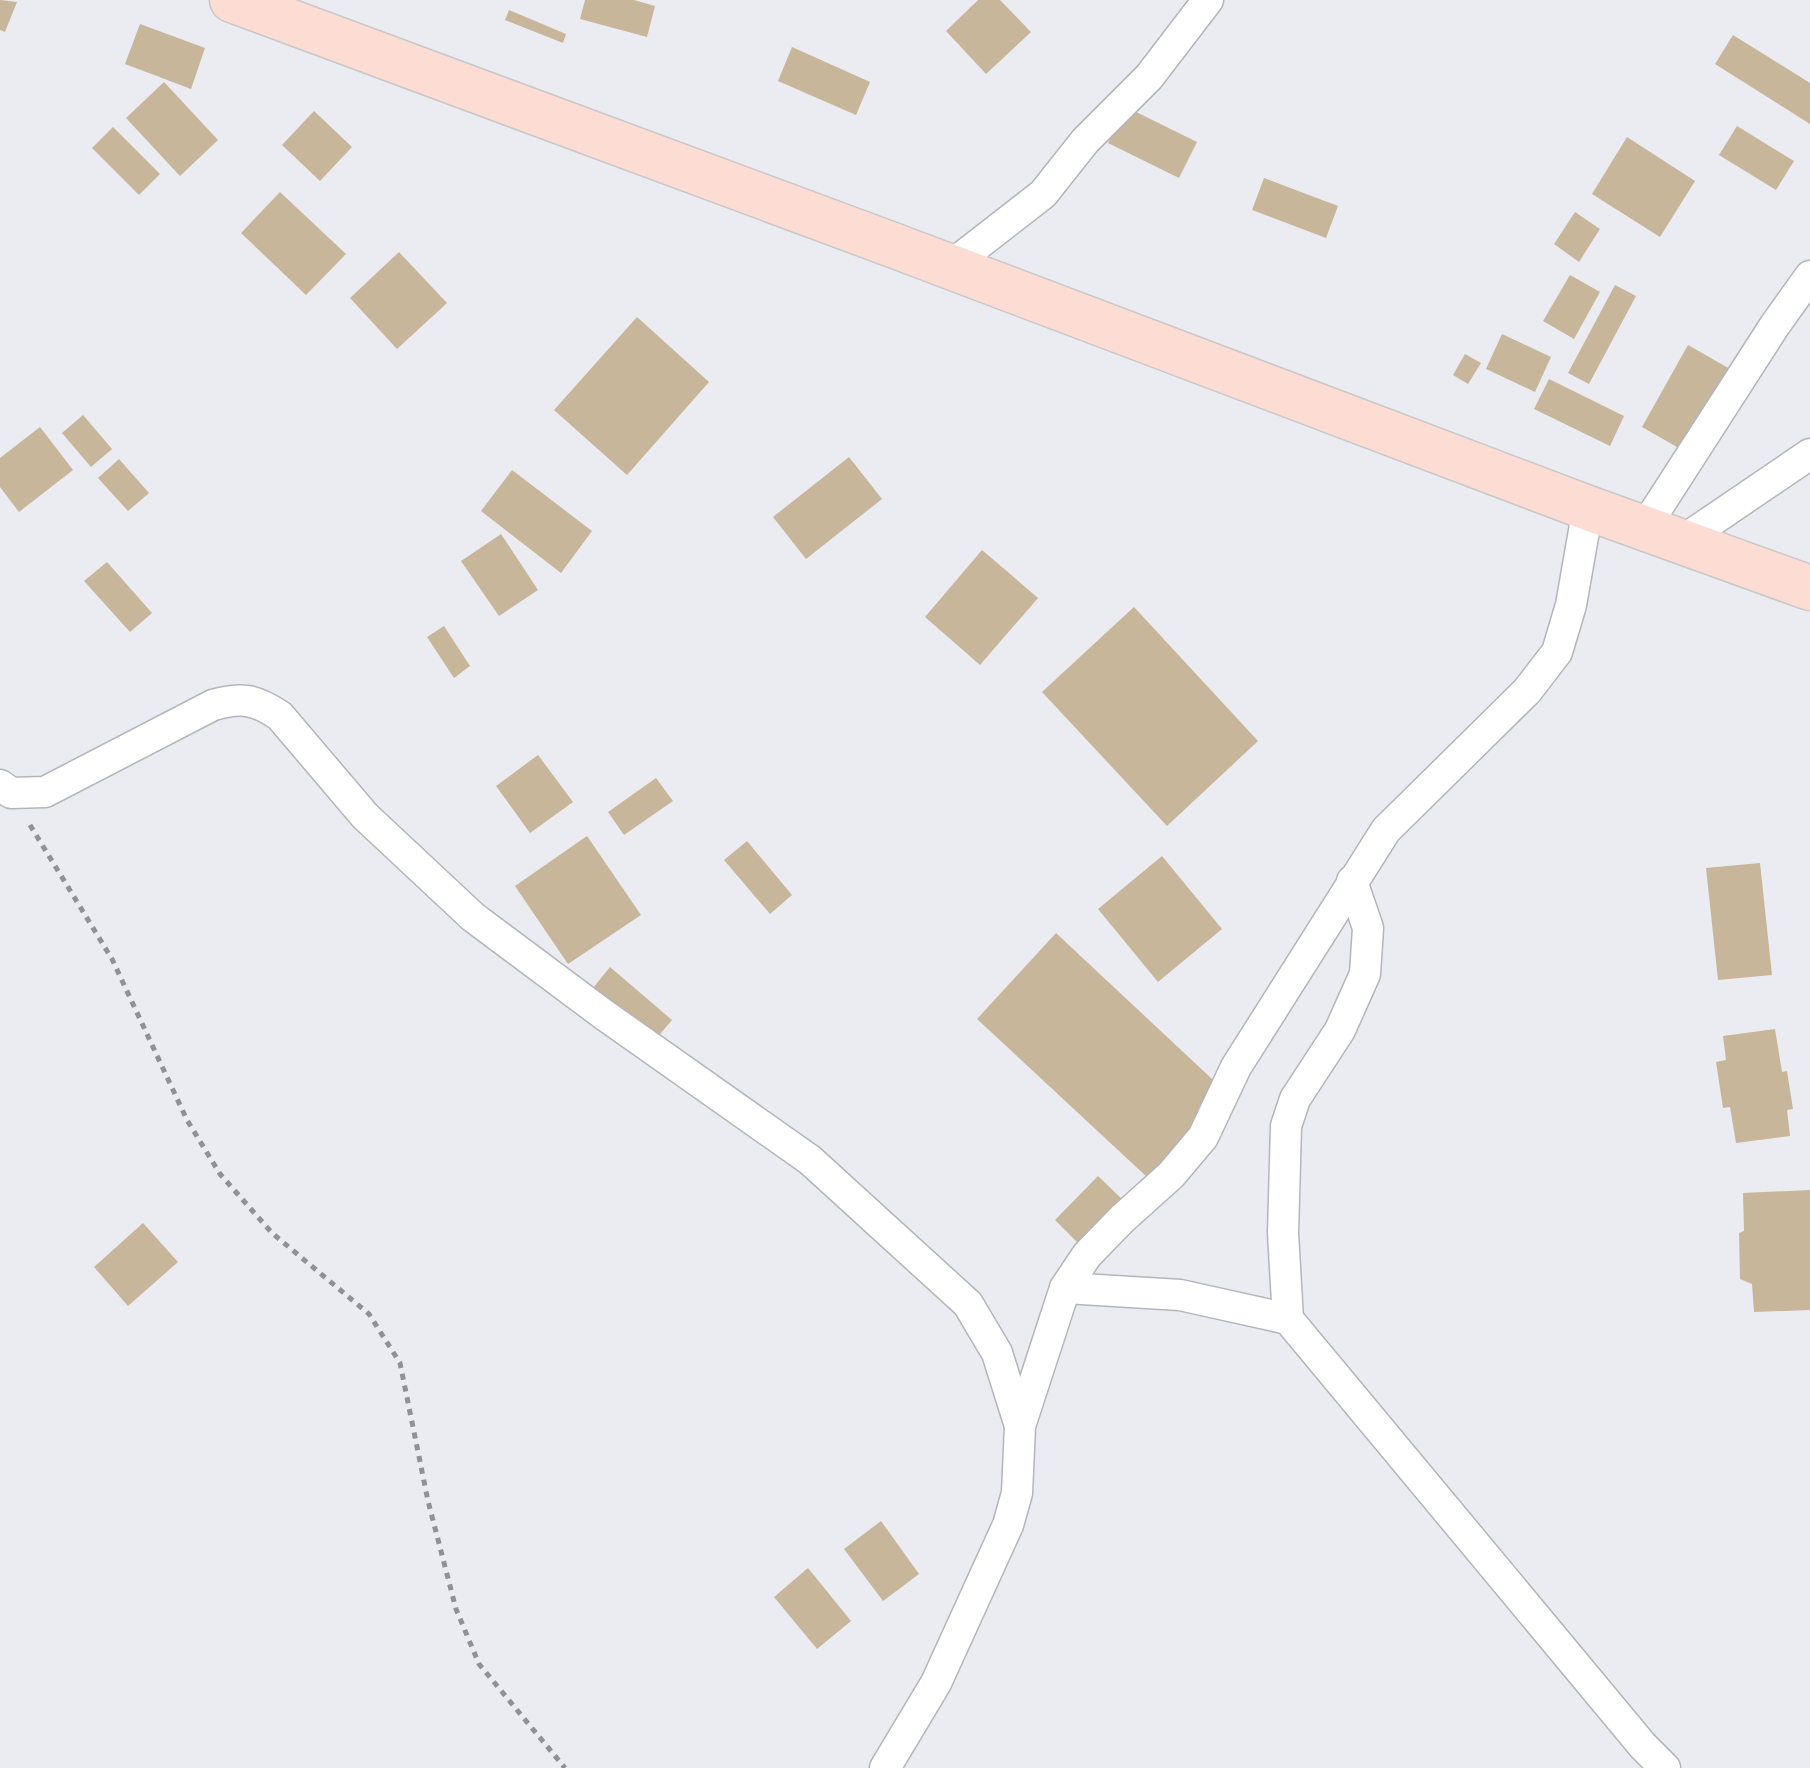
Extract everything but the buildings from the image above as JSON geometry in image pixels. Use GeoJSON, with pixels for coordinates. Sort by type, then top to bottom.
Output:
{"type":"FeatureCollection","features":[{"type":"Feature","properties":{"kind":"main road"},"geometry":{"type":"LineString","coordinates":[[232,0],[1588,508],[1810,588]]}},
{"type":"Feature","properties":{"kind":"street"},"geometry":{"type":"LineString","coordinates":[[949,267],[1043,194],[1085,141],[1149,77],[1208,0]]}},
{"type":"Feature","properties":{"kind":"street"},"geometry":{"type":"LineString","coordinates":[[1664,534],[1775,325],[1810,276]]}},
{"type":"Feature","properties":{"kind":"street"},"geometry":{"type":"LineString","coordinates":[[1664,534],[1810,454]]}},
{"type":"Feature","properties":{"kind":"street"},"geometry":{"type":"LineString","coordinates":[[885,1768],[936,1683],[1008,1525],[1017,1493],[1020,1426],[1065,1288],[1087,1255],[1171,1175],[1203,1137],[1236,1067],[1386,830],[1527,691],[1557,652],[1571,605],[1588,508]]}},
{"type":"Feature","properties":{"kind":"street"},"geometry":{"type":"LineString","coordinates":[[5,789],[45,792],[213,705],[235,699],[266,707],[280,716],[365,816],[473,917],[603,1014],[810,1160],[968,1304],[997,1353],[1020,1426]]}},
{"type":"Feature","properties":{"kind":"street"},"geometry":{"type":"LineString","coordinates":[[1352,881],[1368,928],[1365,974],[1340,1030],[1295,1099],[1286,1126],[1283,1233],[1288,1319],[1643,1746],[1665,1768]]}},
{"type":"Feature","properties":{"kind":"street"},"geometry":{"type":"LineString","coordinates":[[1065,1288],[1180,1295],[1288,1319]]}},
{"type":"Feature","properties":{"kind":"path"},"geometry":{"type":"LineString","coordinates":[[5,789],[112,959],[187,1120],[220,1174],[272,1233],[369,1314],[400,1363],[428,1501],[456,1609],[479,1664],[565,1768]]}}]}
